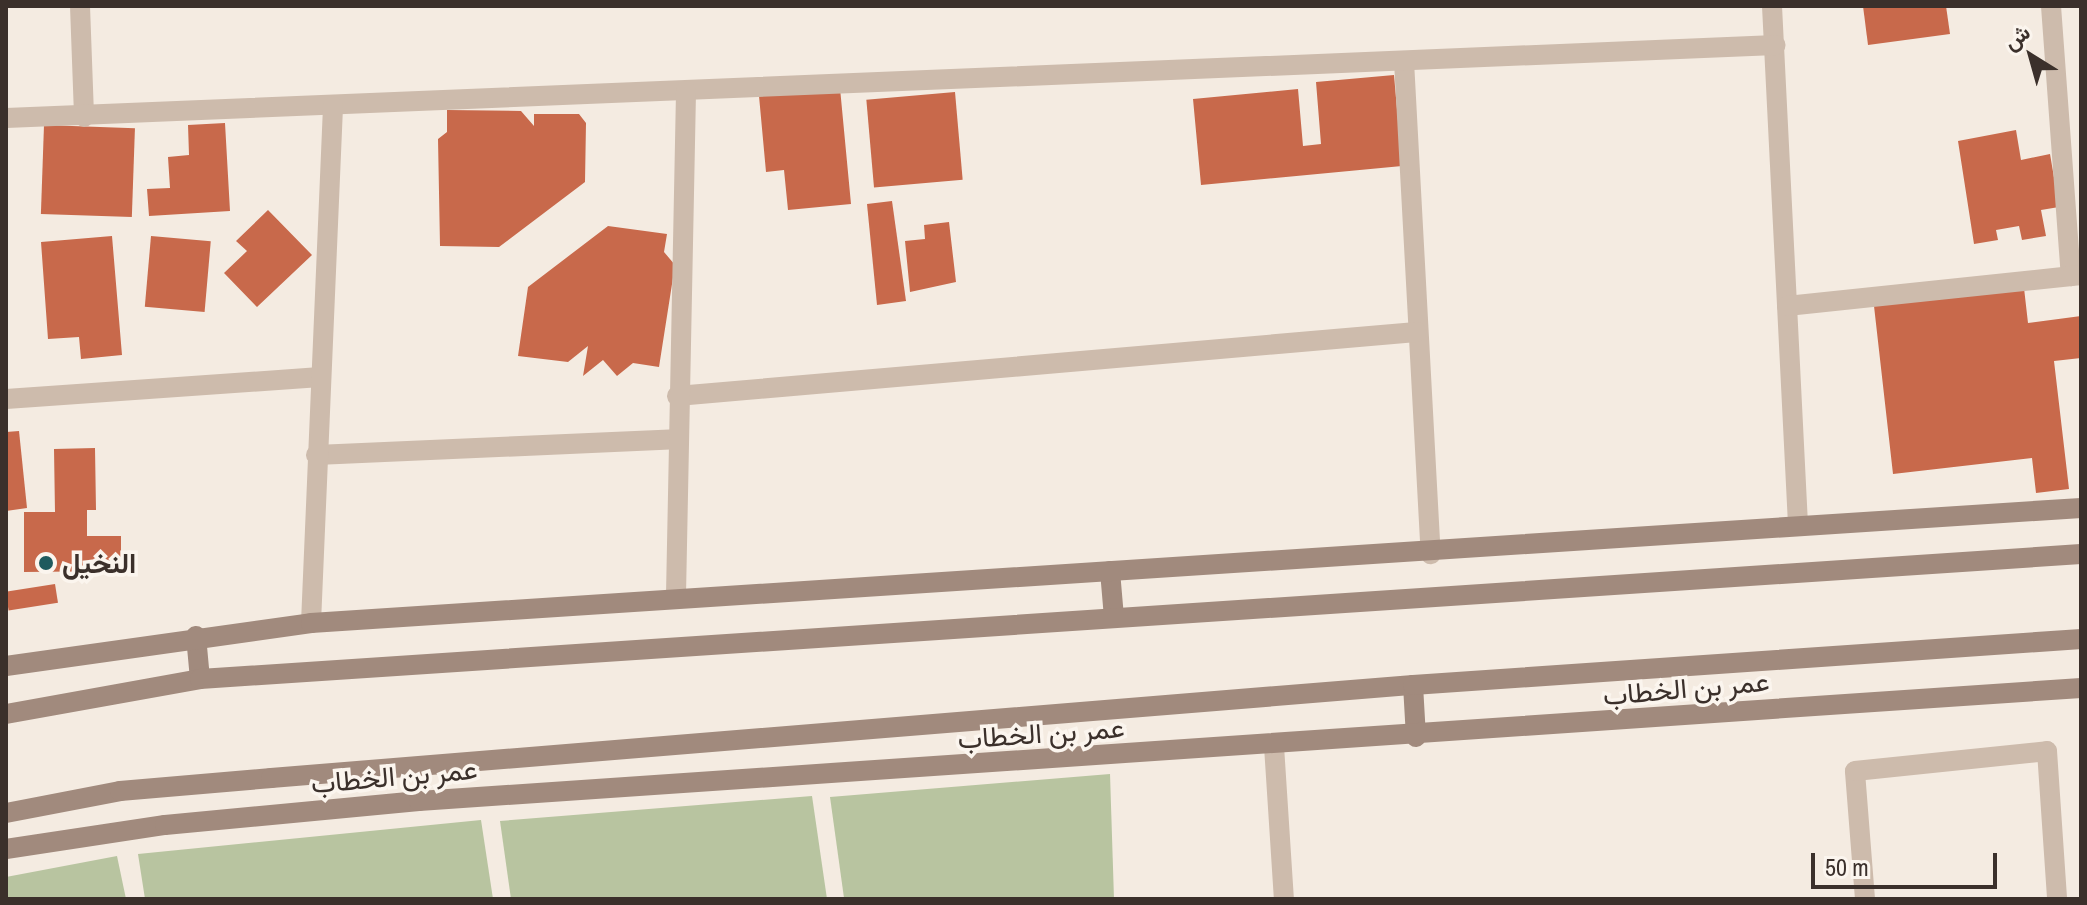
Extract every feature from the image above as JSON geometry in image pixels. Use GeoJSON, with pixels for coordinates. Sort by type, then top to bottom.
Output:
{"type":"FeatureCollection","features":[{"type":"Feature","properties":{"kind":"main road"},"geometry":{"type":"LineString","coordinates":[[6,666],[196,636],[311,623],[676,595],[1431,554],[1798,525],[2081,508]]}},
{"type":"Feature","properties":{"kind":"main road"},"geometry":{"type":"LineString","coordinates":[[6,714],[200,679],[2081,554]]}},
{"type":"Feature","properties":{"kind":"main road"},"geometry":{"type":"LineString","coordinates":[[1110,571],[1114,618]]}},
{"type":"Feature","properties":{"kind":"main road"},"geometry":{"type":"LineString","coordinates":[[196,636],[200,679]]}},
{"type":"Feature","properties":{"kind":"main road"},"geometry":{"type":"LineString","coordinates":[[6,813],[150,789],[1413,685],[2081,639]]}},
{"type":"Feature","properties":{"kind":"main road"},"geometry":{"type":"LineString","coordinates":[[1413,685],[1416,737]]}},
{"type":"Feature","properties":{"kind":"main road","name":"عمر بن الخطاب"},"geometry":{"type":"LineString","coordinates":[[6,849],[165,825],[419,801],[1416,737],[2081,688]]}},
{"type":"Feature","properties":{"kind":"street"},"geometry":{"type":"LineString","coordinates":[[80,6],[84,117]]}},
{"type":"Feature","properties":{"kind":"street"},"geometry":{"type":"LineString","coordinates":[[1772,6],[1798,525]]}},
{"type":"Feature","properties":{"kind":"street"},"geometry":{"type":"LineString","coordinates":[[1787,306],[2076,276],[2051,6]]}},
{"type":"Feature","properties":{"kind":"street"},"geometry":{"type":"LineString","coordinates":[[6,118],[1775,45]]}},
{"type":"Feature","properties":{"kind":"street"},"geometry":{"type":"LineString","coordinates":[[1404,61],[1416,332],[1431,554]]}},
{"type":"Feature","properties":{"kind":"street"},"geometry":{"type":"LineString","coordinates":[[676,595],[676,439],[686,91]]}},
{"type":"Feature","properties":{"kind":"street"},"geometry":{"type":"LineString","coordinates":[[311,623],[333,106]]}},
{"type":"Feature","properties":{"kind":"street"},"geometry":{"type":"LineString","coordinates":[[677,396],[1416,332]]}},
{"type":"Feature","properties":{"kind":"street"},"geometry":{"type":"LineString","coordinates":[[6,399],[320,377]]}},
{"type":"Feature","properties":{"kind":"street"},"geometry":{"type":"LineString","coordinates":[[316,455],[676,439]]}},
{"type":"Feature","properties":{"kind":"street"},"geometry":{"type":"LineString","coordinates":[[1274,746],[1284,899]]}},
{"type":"Feature","properties":{"kind":"street"},"geometry":{"type":"LineString","coordinates":[[1865,899],[1855,771],[2047,751],[2057,899]]}},
{"type":"Feature","properties":{"kind":"green space"},"geometry":{"type":"Polygon","coordinates":[[[1110,774],[1114,899],[844,898],[830,797],[1110,774]]]}},
{"type":"Feature","properties":{"kind":"green space"},"geometry":{"type":"Polygon","coordinates":[[[812,796],[827,899],[511,899],[500,821],[812,796]]]}},
{"type":"Feature","properties":{"kind":"green space"},"geometry":{"type":"Polygon","coordinates":[[[481,820],[493,899],[145,899],[138,854],[481,820]]]}},
{"type":"Feature","properties":{"kind":"green space"},"geometry":{"type":"Polygon","coordinates":[[[117,856],[126,899],[6,899],[6,877],[117,856]]]}},
{"type":"Feature","properties":{"kind":"building"},"geometry":{"type":"Polygon","coordinates":[[[1863,6],[1946,6],[1950,34],[1868,45],[1863,6]]]}},
{"type":"Feature","properties":{"kind":"building"},"geometry":{"type":"Polygon","coordinates":[[[1394,75],[1402,166],[1201,185],[1193,99],[1298,89],[1303,146],[1321,144],[1316,82],[1394,75]]]}},
{"type":"Feature","properties":{"kind":"building"},"geometry":{"type":"Polygon","coordinates":[[[840,88],[851,204],[788,210],[784,170],[766,172],[759,96],[840,88]]]}},
{"type":"Feature","properties":{"kind":"building"},"geometry":{"type":"Polygon","coordinates":[[[955,92],[963,180],[874,187],[866,100],[955,92]]]}},
{"type":"Feature","properties":{"kind":"building"},"geometry":{"type":"Polygon","coordinates":[[[447,110],[521,111],[534,126],[534,114],[579,114],[586,123],[585,182],[499,247],[440,246],[438,139],[447,132],[447,110]]]}},
{"type":"Feature","properties":{"kind":"building"},"geometry":{"type":"Polygon","coordinates":[[[225,123],[230,211],[149,216],[147,189],[170,188],[168,157],[189,155],[188,125],[225,123]]]}},
{"type":"Feature","properties":{"kind":"building"},"geometry":{"type":"Polygon","coordinates":[[[44,125],[135,128],[132,217],[41,214],[44,125]]]}},
{"type":"Feature","properties":{"kind":"building"},"geometry":{"type":"Polygon","coordinates":[[[2016,130],[2021,160],[2050,154],[2059,207],[2041,210],[2046,236],[2022,240],[2019,226],[1996,230],[1998,240],[1974,244],[1958,141],[2016,130]]]}},
{"type":"Feature","properties":{"kind":"building"},"geometry":{"type":"Polygon","coordinates":[[[892,201],[906,301],[877,305],[867,204],[892,201]]]}},
{"type":"Feature","properties":{"kind":"building"},"geometry":{"type":"Polygon","coordinates":[[[268,210],[312,255],[257,307],[224,273],[247,251],[236,241],[268,210]]]}},
{"type":"Feature","properties":{"kind":"building"},"geometry":{"type":"Polygon","coordinates":[[[949,222],[956,282],[910,292],[905,241],[925,239],[924,225],[949,222]]]}},
{"type":"Feature","properties":{"kind":"building"},"geometry":{"type":"Polygon","coordinates":[[[608,226],[667,234],[664,252],[675,265],[659,367],[633,363],[617,376],[603,360],[583,376],[588,346],[568,362],[518,356],[528,287],[608,226]]]}},
{"type":"Feature","properties":{"kind":"building"},"geometry":{"type":"Polygon","coordinates":[[[112,236],[122,355],[81,359],[79,337],[48,339],[41,242],[112,236]]]}},
{"type":"Feature","properties":{"kind":"building"},"geometry":{"type":"Polygon","coordinates":[[[151,236],[211,241],[205,312],[145,307],[151,236]]]}},
{"type":"Feature","properties":{"kind":"building"},"geometry":{"type":"Polygon","coordinates":[[[2024,288],[2028,323],[2081,316],[2081,358],[2054,361],[2069,489],[2036,493],[2032,458],[1893,474],[1874,306],[2024,288]]]}},
{"type":"Feature","properties":{"kind":"building"},"geometry":{"type":"Polygon","coordinates":[[[19,431],[27,508],[6,511],[6,432],[19,431]]]}},
{"type":"Feature","properties":{"kind":"building"},"geometry":{"type":"Polygon","coordinates":[[[95,448],[96,510],[87,510],[87,536],[121,536],[121,571],[24,572],[24,512],[55,512],[54,449],[95,448]]]}},
{"type":"Feature","properties":{"kind":"building"},"geometry":{"type":"Polygon","coordinates":[[[55,584],[58,603],[9,611],[6,592],[55,584]]]}},
{"type":"Feature","properties":{"kind":"place","name":"النخيل"},"geometry":{"type":"Point","coordinates":[46,563]}}]}
